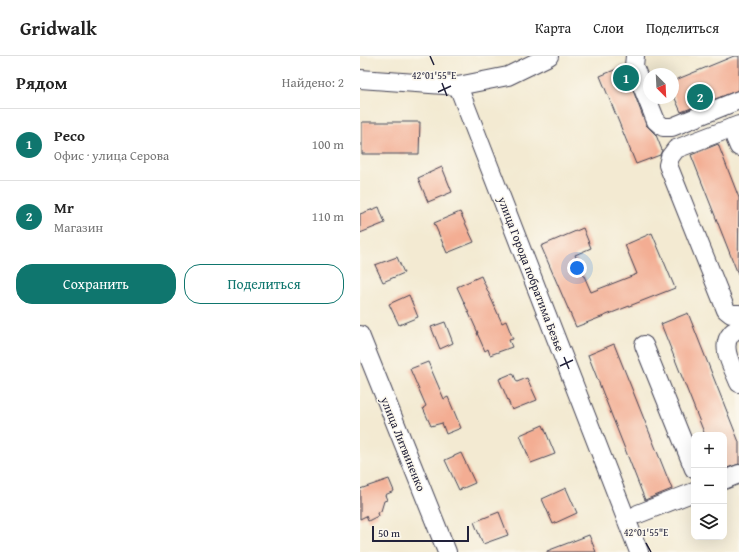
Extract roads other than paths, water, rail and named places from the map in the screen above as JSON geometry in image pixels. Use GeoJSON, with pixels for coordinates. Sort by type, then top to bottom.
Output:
{"type":"FeatureCollection","features":[{"type":"Feature","properties":{"kind":"street"},"geometry":{"type":"LineString","coordinates":[[360,79],[458,86],[508,76],[549,56]]}},
{"type":"Feature","properties":{"kind":"street"},"geometry":{"type":"LineString","coordinates":[[635,56],[634,66],[656,121],[663,127],[672,127],[739,100]]}},
{"type":"Feature","properties":{"kind":"street","name":"улица Города побратима Безье"},"geometry":{"type":"LineString","coordinates":[[458,86],[639,552]]}},
{"type":"Feature","properties":{"kind":"street"},"geometry":{"type":"LineString","coordinates":[[739,147],[735,126],[676,149],[670,157],[668,165],[726,310],[731,314],[739,314]]}},
{"type":"Feature","properties":{"kind":"street"},"geometry":{"type":"LineString","coordinates":[[739,329],[731,334],[726,343],[725,349],[739,383]]}},
{"type":"Feature","properties":{"kind":"street","name":"улица Литвиненко"},"geometry":{"type":"LineString","coordinates":[[360,335],[447,552]]}},
{"type":"Feature","properties":{"kind":"street"},"geometry":{"type":"LineString","coordinates":[[644,345],[694,468]]}},
{"type":"Feature","properties":{"kind":"street"},"geometry":{"type":"LineString","coordinates":[[727,479],[739,474]]}},
{"type":"Feature","properties":{"kind":"street"},"geometry":{"type":"LineString","coordinates":[[638,514],[691,493]]}},
{"type":"Feature","properties":{"kind":"place","name":"Ресо"},"geometry":{"type":"Point","coordinates":[626,78]}},
{"type":"Feature","properties":{"kind":"place","name":"Mr"},"geometry":{"type":"Point","coordinates":[700,97]}}]}
